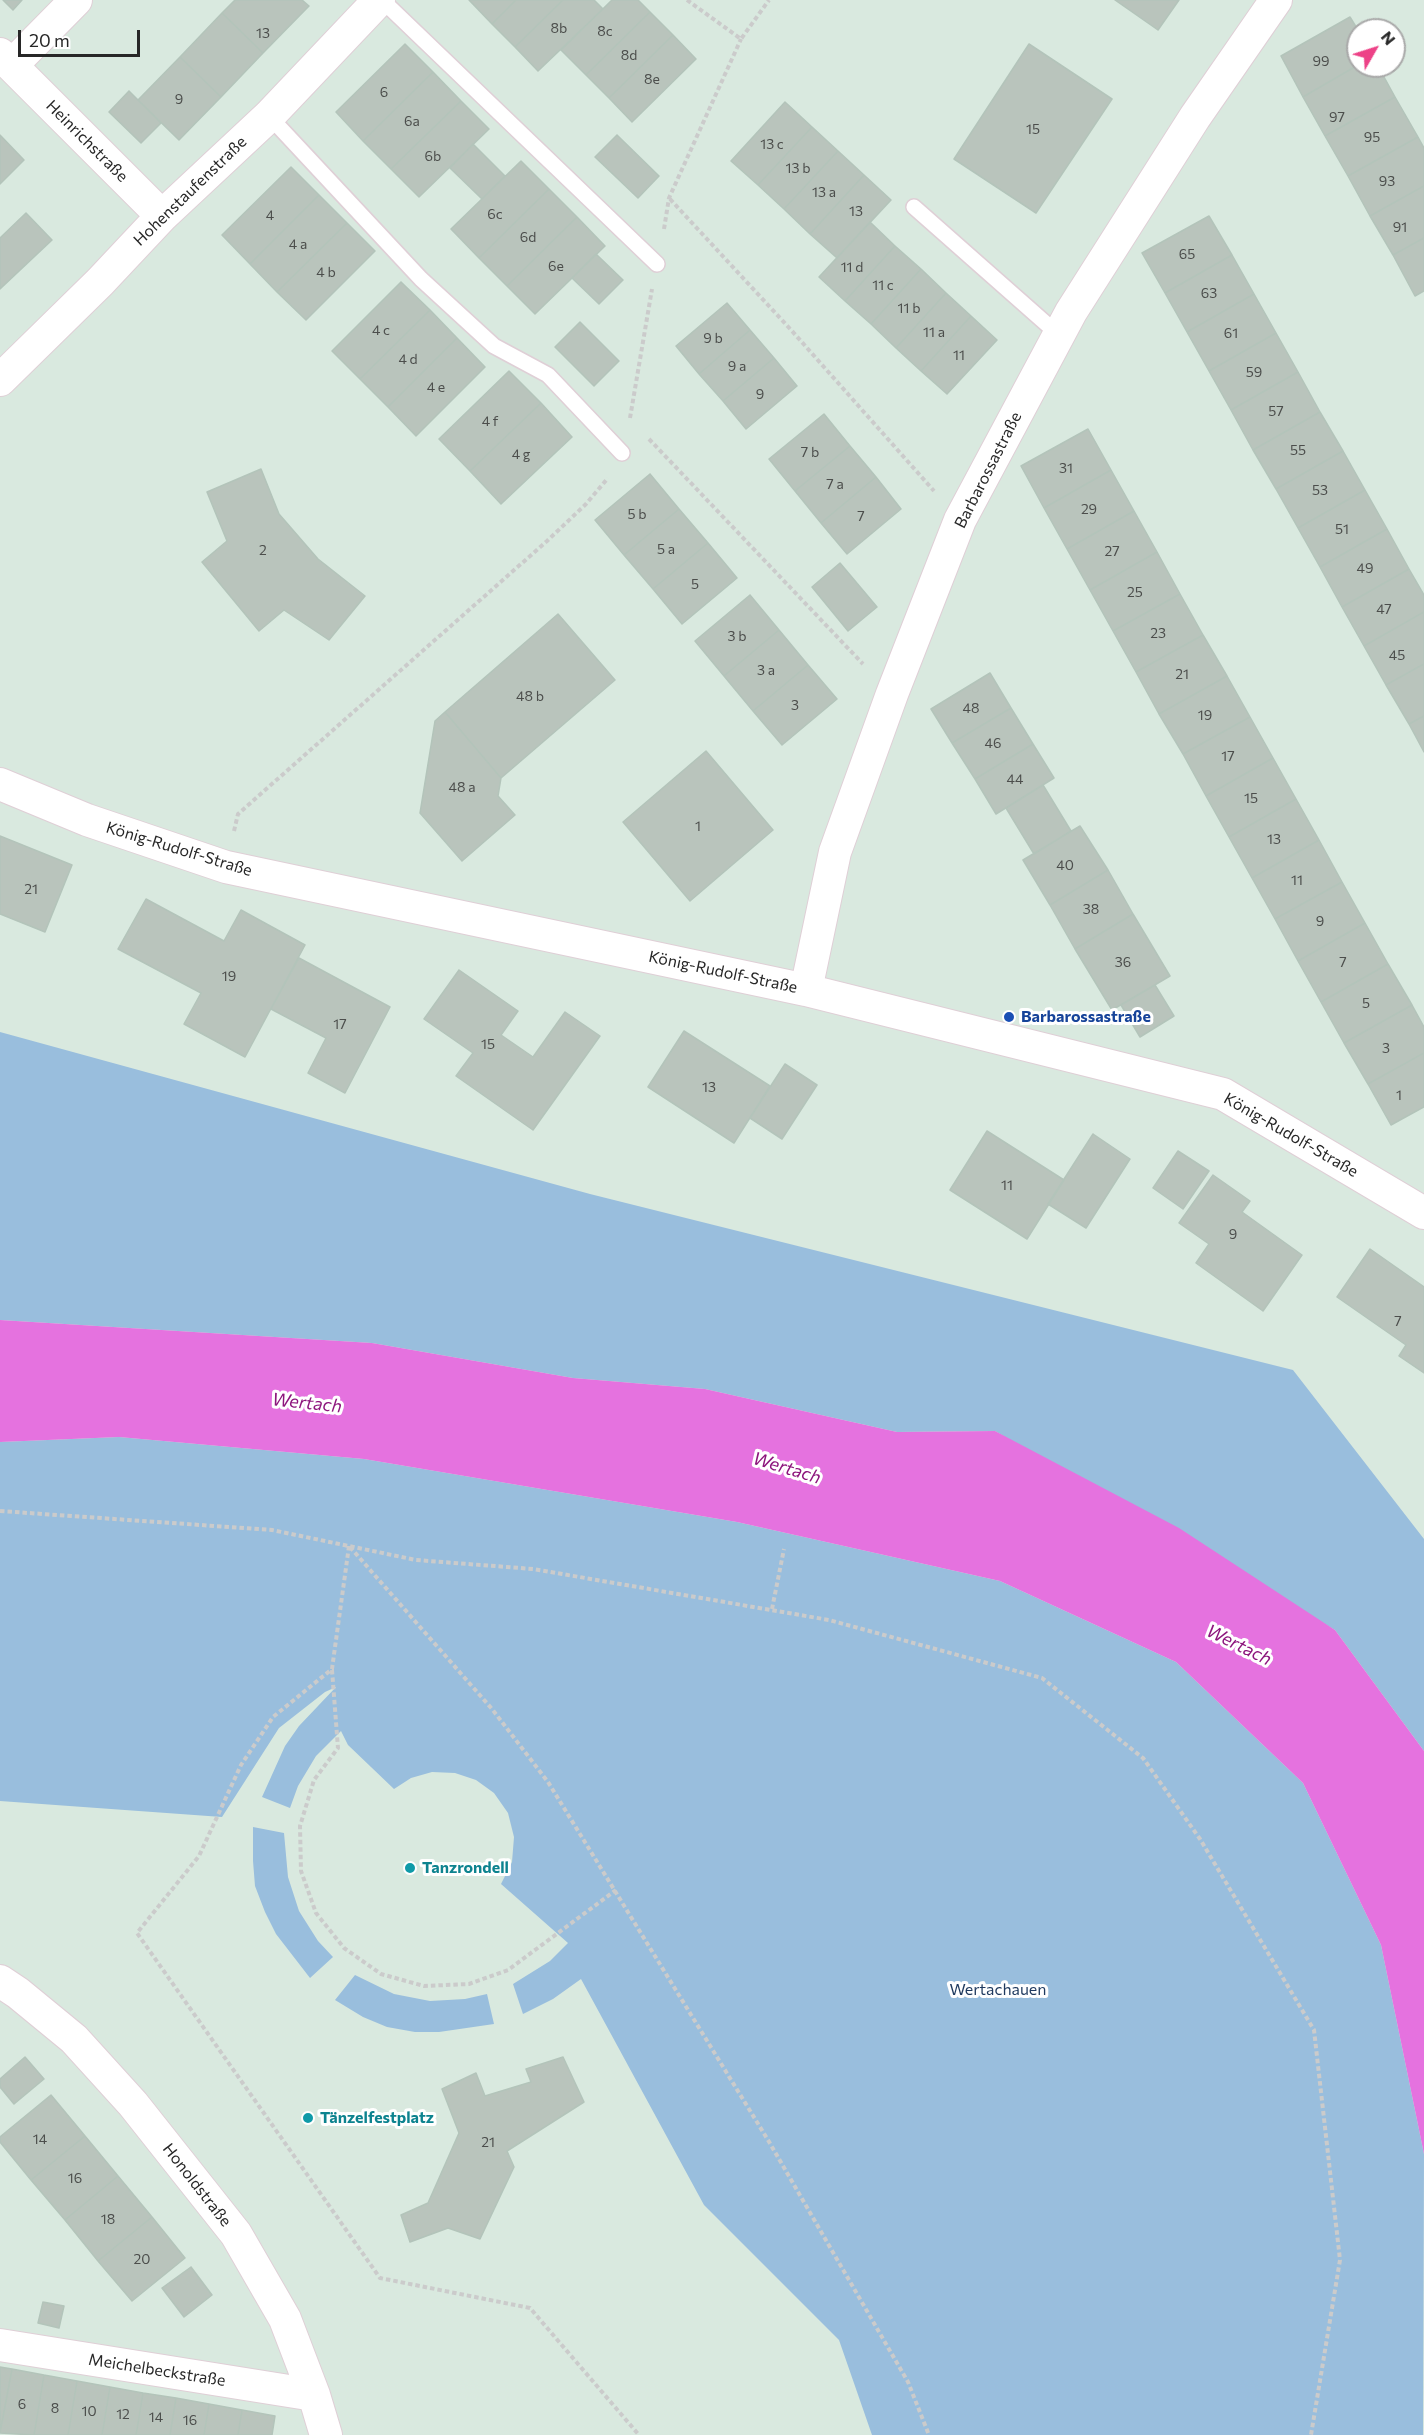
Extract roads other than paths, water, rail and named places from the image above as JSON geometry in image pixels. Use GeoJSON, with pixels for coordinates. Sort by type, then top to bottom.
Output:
{"type":"FeatureCollection","features":[{"type":"Feature","properties":{"kind":"street","name":"Heinrichstraße"},"geometry":{"type":"LineString","coordinates":[[76,0],[6,59],[162,216]]}},
{"type":"Feature","properties":{"kind":"street","name":"Hohenstaufenstraße"},"geometry":{"type":"LineString","coordinates":[[0,380],[100,282],[162,216],[269,116],[381,0]]}},
{"type":"Feature","properties":{"kind":"street","name":"Barbarossastraße"},"geometry":{"type":"LineString","coordinates":[[806,990],[835,852],[892,694],[960,520],[1059,335],[1195,117],[1276,0]]}},
{"type":"Feature","properties":{"kind":"street","name":"König-Rudolf-Straße"},"geometry":{"type":"LineString","coordinates":[[0,784],[87,820],[226,867],[806,990],[1223,1094],[1424,1213]]}},
{"type":"Feature","properties":{"kind":"street","name":"Honoldstraße"},"geometry":{"type":"LineString","coordinates":[[0,1981],[74,2039],[133,2104],[236,2234],[285,2319],[314,2395],[326,2435]]}},
{"type":"Feature","properties":{"kind":"street","name":"Meichelbeckstraße"},"geometry":{"type":"LineString","coordinates":[[0,2345],[314,2395]]}},
{"type":"Feature","properties":{"kind":"lane"},"geometry":{"type":"LineString","coordinates":[[381,0],[657,264]]}},
{"type":"Feature","properties":{"kind":"lane"},"geometry":{"type":"LineString","coordinates":[[269,116],[421,279],[494,346],[548,375],[622,453]]}},
{"type":"Feature","properties":{"kind":"lane"},"geometry":{"type":"LineString","coordinates":[[914,207],[1059,335]]}},
{"type":"Feature","properties":{"kind":"water","name":"Wertach"},"geometry":{"type":"Polygon","coordinates":[[[0,1320],[372,1343],[573,1378],[705,1389],[897,1432],[995,1431],[1179,1528],[1335,1630],[1424,1751],[1424,2154],[1381,1945],[1303,1783],[1176,1662],[1000,1581],[737,1522],[364,1459],[119,1437],[0,1442],[0,1320]]]}},
{"type":"Feature","properties":{"kind":"place","name":"Barbarossastraße"},"geometry":{"type":"Point","coordinates":[1009,1017]}},
{"type":"Feature","properties":{"kind":"place","name":"Tanzrondell"},"geometry":{"type":"Point","coordinates":[410,1868]}},
{"type":"Feature","properties":{"kind":"place","name":"Tänzelfestplatz"},"geometry":{"type":"Point","coordinates":[308,2118]}},
{"type":"Feature","properties":{"kind":"park label","name":"Wertachauen"},"geometry":{"type":"Point","coordinates":[998,1990]}}]}
